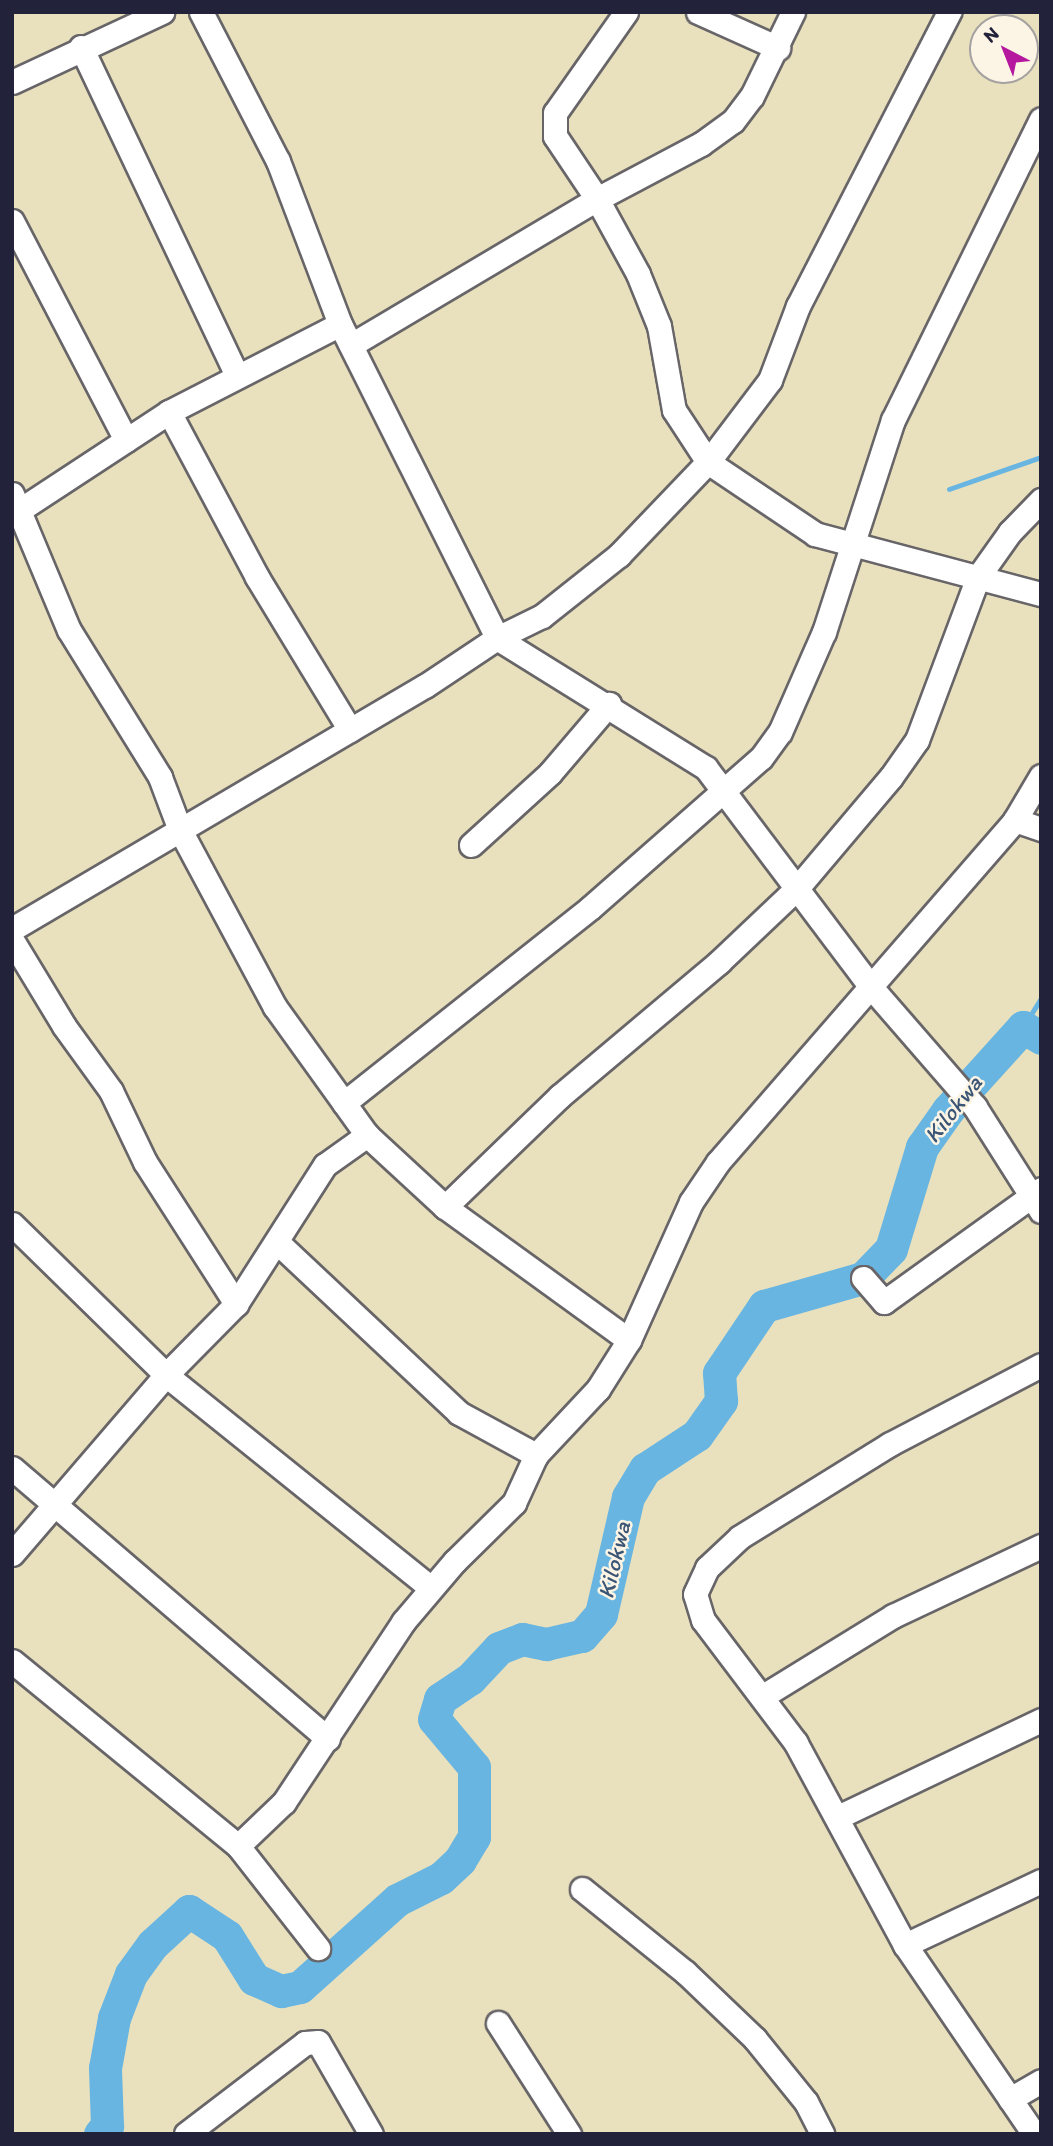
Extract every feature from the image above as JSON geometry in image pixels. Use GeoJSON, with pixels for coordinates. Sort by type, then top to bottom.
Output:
{"type":"FeatureCollection","features":[{"type":"Feature","properties":{"kind":"street"},"geometry":{"type":"LineString","coordinates":[[12,82],[81,47],[162,12]]}},
{"type":"Feature","properties":{"kind":"street"},"geometry":{"type":"LineString","coordinates":[[201,12],[278,161],[340,324],[497,638],[685,751],[724,789],[870,986],[963,1093],[1037,1198],[884,1302],[863,1278]]}},
{"type":"Feature","properties":{"kind":"street"},"geometry":{"type":"LineString","coordinates":[[625,12],[553,121],[555,136],[597,199],[638,274],[659,326],[674,410],[708,462],[815,534],[1041,594]]}},
{"type":"Feature","properties":{"kind":"street"},"geometry":{"type":"LineString","coordinates":[[698,12],[778,48]]}},
{"type":"Feature","properties":{"kind":"street"},"geometry":{"type":"LineString","coordinates":[[351,345],[597,199],[701,144],[733,121],[778,48],[793,12]]}},
{"type":"Feature","properties":{"kind":"street"},"geometry":{"type":"LineString","coordinates":[[12,929],[350,730],[497,638],[542,616],[591,581],[708,462],[770,380],[798,306],[950,12]]}},
{"type":"Feature","properties":{"kind":"street"},"geometry":{"type":"LineString","coordinates":[[81,47],[237,376]]}},
{"type":"Feature","properties":{"kind":"street"},"geometry":{"type":"LineString","coordinates":[[344,1103],[590,908],[761,758],[780,732],[824,632],[893,420],[1041,119]]}},
{"type":"Feature","properties":{"kind":"street"},"geometry":{"type":"LineString","coordinates":[[12,221],[126,440]]}},
{"type":"Feature","properties":{"kind":"street"},"geometry":{"type":"LineString","coordinates":[[340,324],[169,412],[15,506],[69,630],[160,777],[180,830],[275,1007],[367,1135],[446,1208],[629,1340]]}},
{"type":"Feature","properties":{"kind":"street"},"geometry":{"type":"LineString","coordinates":[[169,412],[257,577],[350,730]]}},
{"type":"Feature","properties":{"kind":"street"},"geometry":{"type":"LineString","coordinates":[[446,1208],[492,1157],[719,962],[798,887],[917,740],[978,578],[1010,532],[1041,500]]}},
{"type":"Feature","properties":{"kind":"street"},"geometry":{"type":"LineString","coordinates":[[471,845],[550,773],[610,704]]}},
{"type":"Feature","properties":{"kind":"street"},"geometry":{"type":"LineString","coordinates":[[238,1846],[284,1802],[403,1622],[431,1588],[514,1503],[536,1455],[598,1389],[629,1340],[691,1202],[718,1162],[1015,820],[1041,776]]}},
{"type":"Feature","properties":{"kind":"street"},"geometry":{"type":"LineString","coordinates":[[1015,820],[1041,830]]}},
{"type":"Feature","properties":{"kind":"street"},"geometry":{"type":"LineString","coordinates":[[12,940],[64,1026],[111,1091],[145,1162],[236,1304]]}},
{"type":"Feature","properties":{"kind":"street"},"geometry":{"type":"LineString","coordinates":[[12,1554],[166,1375],[236,1304],[325,1164],[367,1135]]}},
{"type":"Feature","properties":{"kind":"street"},"geometry":{"type":"LineString","coordinates":[[12,1224],[166,1375],[431,1588]]}},
{"type":"Feature","properties":{"kind":"street"},"geometry":{"type":"LineString","coordinates":[[277,1242],[459,1413],[536,1455]]}},
{"type":"Feature","properties":{"kind":"street"},"geometry":{"type":"LineString","coordinates":[[1034,2134],[905,1945],[838,1817],[763,1696],[696,1606],[698,1584],[707,1569],[740,1537],[807,1493],[1041,1364]]}},
{"type":"Feature","properties":{"kind":"street"},"geometry":{"type":"LineString","coordinates":[[12,1468],[328,1738]]}},
{"type":"Feature","properties":{"kind":"street"},"geometry":{"type":"LineString","coordinates":[[763,1696],[893,1616],[1041,1546]]}},
{"type":"Feature","properties":{"kind":"street"},"geometry":{"type":"LineString","coordinates":[[12,1661],[238,1846],[318,1948]]}},
{"type":"Feature","properties":{"kind":"street"},"geometry":{"type":"LineString","coordinates":[[838,1817],[1041,1720]]}},
{"type":"Feature","properties":{"kind":"street"},"geometry":{"type":"LineString","coordinates":[[905,1945],[1041,1881]]}},
{"type":"Feature","properties":{"kind":"street"},"geometry":{"type":"LineString","coordinates":[[582,1889],[685,1972],[755,2039],[806,2102],[822,2134]]}},
{"type":"Feature","properties":{"kind":"street"},"geometry":{"type":"LineString","coordinates":[[498,2024],[569,2134]]}},
{"type":"Feature","properties":{"kind":"street"},"geometry":{"type":"LineString","coordinates":[[186,2134],[305,2043],[318,2042],[371,2134]]}},
{"type":"Feature","properties":{"kind":"street"},"geometry":{"type":"LineString","coordinates":[[1010,2099],[1041,2081]]}},
{"type":"Feature","properties":{"kind":"waterway"},"geometry":{"type":"LineString","coordinates":[[949,489],[1041,457]]}},
{"type":"Feature","properties":{"kind":"waterway"},"geometry":{"type":"LineString","coordinates":[[1023,1027],[1041,998]]}},
{"type":"Feature","properties":{"kind":"waterway","name":"Kilokwa"},"geometry":{"type":"LineString","coordinates":[[100,2134],[107,2126],[105,2068],[114,2018],[131,1974],[153,1944],[189,1911],[227,1936],[254,1979],[281,1991],[300,1987],[397,1900],[441,1878],[460,1860],[474,1837],[474,1767],[434,1719],[440,1699],[470,1679],[499,1648],[522,1639],[546,1644],[582,1636],[601,1614],[628,1497],[645,1469],[697,1435],[721,1401],[719,1373],[764,1306],[863,1278],[891,1249],[922,1147],[948,1110],[1023,1027],[1041,1038]]}}]}
